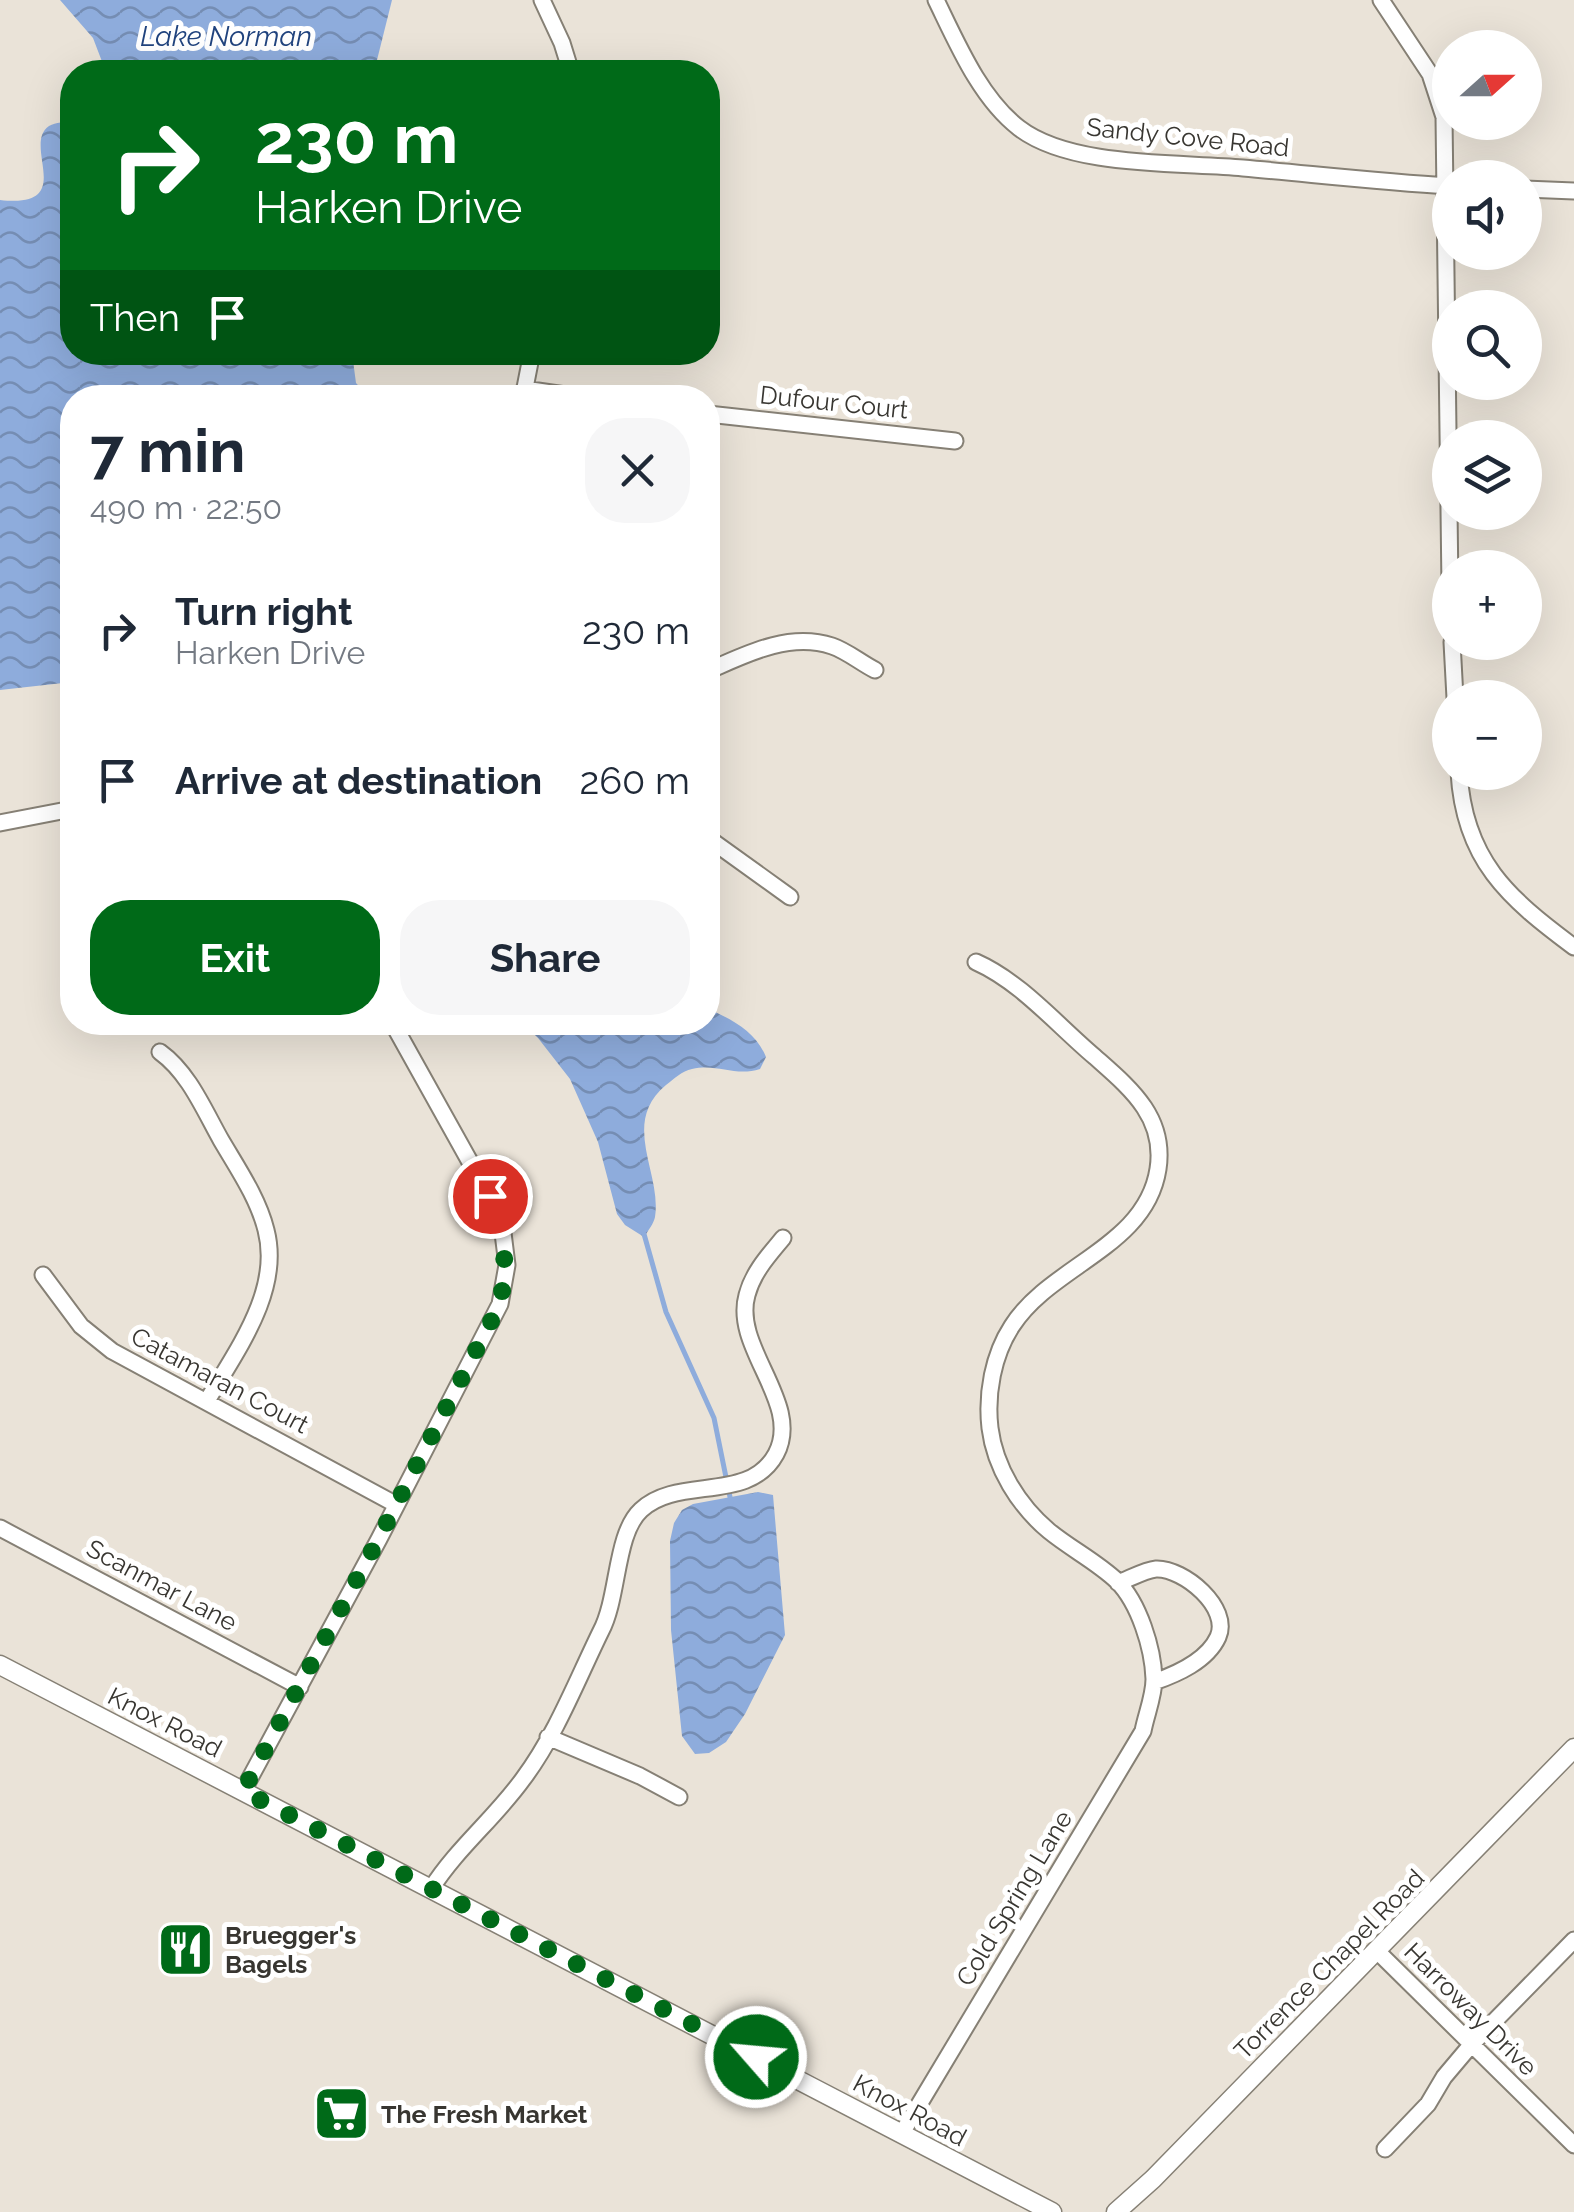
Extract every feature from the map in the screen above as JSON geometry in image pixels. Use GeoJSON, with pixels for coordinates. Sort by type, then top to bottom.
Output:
{"type":"FeatureCollection","features":[{"type":"Feature","properties":{"kind":"street"},"geometry":{"type":"LineString","coordinates":[[542,0],[567,60]]}},
{"type":"Feature","properties":{"kind":"street","name":"Sandy Cove Road"},"geometry":{"type":"LineString","coordinates":[[936,0],[993,101],[1020,128],[1047,144],[1118,158],[1432,185]]}},
{"type":"Feature","properties":{"kind":"street"},"geometry":{"type":"LineString","coordinates":[[1381,0],[1430,74],[1440,100],[1447,160]]}},
{"type":"Feature","properties":{"kind":"street"},"geometry":{"type":"LineString","coordinates":[[1542,190],[1574,191]]}},
{"type":"Feature","properties":{"kind":"street"},"geometry":{"type":"LineString","coordinates":[[1447,270],[1449,550]]}},
{"type":"Feature","properties":{"kind":"street","name":"Dufour Court"},"geometry":{"type":"LineString","coordinates":[[720,415],[956,442]]}},
{"type":"Feature","properties":{"kind":"street"},"geometry":{"type":"LineString","coordinates":[[720,666],[759,649],[792,642],[833,646],[875,670]]}},
{"type":"Feature","properties":{"kind":"street"},"geometry":{"type":"LineString","coordinates":[[1461,790],[1465,818],[1489,871],[1521,906],[1574,948]]}},
{"type":"Feature","properties":{"kind":"street"},"geometry":{"type":"LineString","coordinates":[[0,823],[60,811]]}},
{"type":"Feature","properties":{"kind":"street"},"geometry":{"type":"LineString","coordinates":[[720,847],[790,897]]}},
{"type":"Feature","properties":{"kind":"street","name":"Cold Spring Lane"},"geometry":{"type":"LineString","coordinates":[[902,2134],[1143,1732],[1154,1682],[1149,1650],[1135,1608],[1118,1583],[1051,1533],[1020,1500],[996,1452],[988,1408],[996,1363],[1011,1327],[1048,1287],[1144,1211],[1155,1190],[1159,1162],[1154,1122],[1144,1102],[1121,1080],[1010,981],[976,962]]}},
{"type":"Feature","properties":{"kind":"street"},"geometry":{"type":"LineString","coordinates":[[243,1791],[500,1304],[507,1265],[503,1233],[490,1196],[399,1035]]}},
{"type":"Feature","properties":{"kind":"street"},"geometry":{"type":"LineString","coordinates":[[160,1052],[183,1073],[250,1191],[266,1230],[270,1254],[261,1302],[207,1402]]}},
{"type":"Feature","properties":{"kind":"street"},"geometry":{"type":"LineString","coordinates":[[430,1889],[448,1862],[522,1780],[548,1738],[612,1608],[626,1534],[635,1517],[648,1504],[667,1495],[746,1480],[763,1470],[779,1450],[780,1410],[751,1340],[744,1307],[758,1269],[784,1238]]}},
{"type":"Feature","properties":{"kind":"street","name":"Catamaran Court"},"geometry":{"type":"LineString","coordinates":[[43,1274],[72,1314],[112,1351],[395,1504]]}},
{"type":"Feature","properties":{"kind":"street","name":"Scanmar Lane"},"geometry":{"type":"LineString","coordinates":[[0,1528],[300,1686]]}},
{"type":"Feature","properties":{"kind":"street"},"geometry":{"type":"LineString","coordinates":[[1118,1583],[1156,1569],[1182,1577],[1208,1597],[1220,1618],[1219,1636],[1200,1658],[1178,1674],[1154,1682]]}},
{"type":"Feature","properties":{"kind":"street","name":"Knox Road"},"geometry":{"type":"LineString","coordinates":[[0,1665],[1052,2212]]}},
{"type":"Feature","properties":{"kind":"street"},"geometry":{"type":"LineString","coordinates":[[548,1738],[640,1776],[679,1797]]}},
{"type":"Feature","properties":{"kind":"street","name":"Torrence Chapel Road"},"geometry":{"type":"LineString","coordinates":[[1116,2212],[1154,2178],[1574,1748]]}},
{"type":"Feature","properties":{"kind":"street"},"geometry":{"type":"LineString","coordinates":[[1385,2149],[1428,2104],[1471,2045],[1574,1940]]}},
{"type":"Feature","properties":{"kind":"street","name":"Harroway Drive"},"geometry":{"type":"LineString","coordinates":[[1377,1951],[1574,2145]]}},
{"type":"Feature","properties":{"kind":"water","name":"Lake Norman"},"geometry":{"type":"Polygon","coordinates":[[[60,0],[392,0],[377,60],[101,60],[93,38],[60,0]]]}},
{"type":"Feature","properties":{"kind":"water"},"geometry":{"type":"Polygon","coordinates":[[[60,123],[60,365],[354,365],[358,385],[60,385],[60,683],[0,690],[0,200],[24,200],[37,195],[43,186],[42,135],[60,123]]]}},
{"type":"Feature","properties":{"kind":"water"},"geometry":{"type":"Polygon","coordinates":[[[720,1014],[742,1027],[766,1057],[760,1069],[751,1071],[688,1070],[653,1100],[644,1132],[656,1200],[655,1217],[644,1237],[625,1225],[617,1214],[598,1142],[570,1079],[535,1035],[720,1035],[720,1014]]]}},
{"type":"Feature","properties":{"kind":"water"},"geometry":{"type":"Polygon","coordinates":[[[758,1492],[773,1495],[785,1635],[745,1714],[726,1742],[709,1753],[695,1754],[682,1736],[671,1630],[670,1541],[674,1523],[682,1510],[693,1504],[758,1492]]]}},
{"type":"Feature","properties":{"kind":"waterway"},"geometry":{"type":"LineString","coordinates":[[644,1234],[666,1312],[714,1418],[731,1502]]}},
{"type":"Feature","properties":{"kind":"place","name":"Bruegger's Bagels"},"geometry":{"type":"Point","coordinates":[186,1949]}},
{"type":"Feature","properties":{"kind":"place","name":"The Fresh Market"},"geometry":{"type":"Point","coordinates":[342,2114]}},
{"type":"Feature","properties":{"kind":"route"},"geometry":{"type":"LineString","coordinates":[[490,1196],[503,1233],[507,1265],[500,1304],[243,1791],[756,2057]]}}]}
